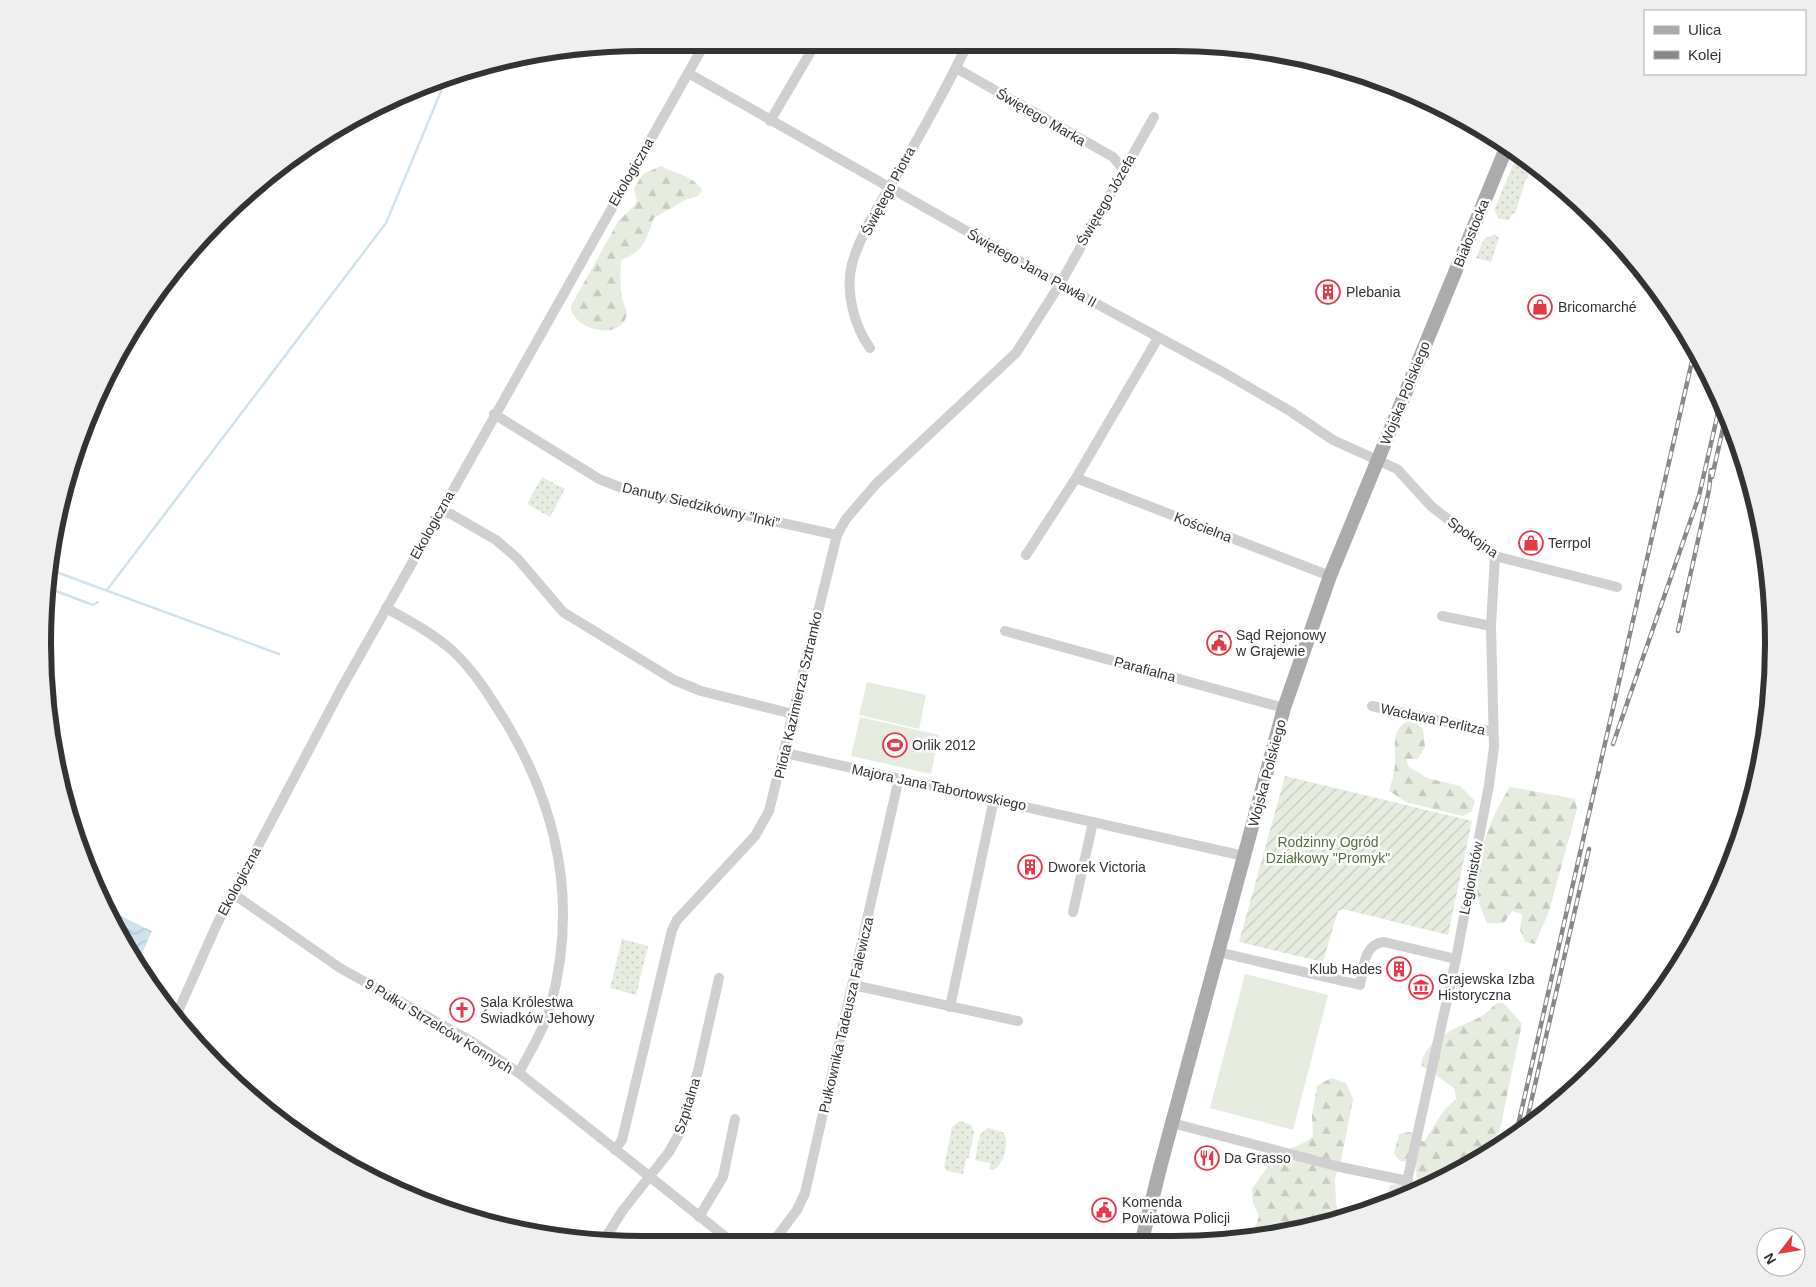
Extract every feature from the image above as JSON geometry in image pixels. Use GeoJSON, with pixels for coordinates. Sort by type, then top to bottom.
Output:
{"type":"FeatureCollection","features":[{"type":"Feature","properties":{"kind":"main road","name":"Białostocka"},"geometry":{"type":"LineString","coordinates":[[1436,320],[1504,153]]}},
{"type":"Feature","properties":{"kind":"main road","name":"Wojska Polskiego"},"geometry":{"type":"LineString","coordinates":[[1143,1236],[1284,708],[1330,576],[1436,320]]}},
{"type":"Feature","properties":{"kind":"street","name":"Ekologiczna"},"geometry":{"type":"LineString","coordinates":[[179,1010],[232,893],[386,608],[700,51]]}},
{"type":"Feature","properties":{"kind":"street"},"geometry":{"type":"LineString","coordinates":[[770,121],[811,51]]}},
{"type":"Feature","properties":{"kind":"street","name":"Świętego Piotra"},"geometry":{"type":"LineString","coordinates":[[870,348],[863,338],[855,317],[851,298],[851,269],[862,241],[890,186],[964,51]]}},
{"type":"Feature","properties":{"kind":"street","name":"Świętego Marka"},"geometry":{"type":"LineString","coordinates":[[956,68],[1114,158],[1123,169]]}},
{"type":"Feature","properties":{"kind":"street","name":"Świętego Jana Pawła II"},"geometry":{"type":"LineString","coordinates":[[688,73],[1060,284],[1290,411],[1333,440],[1378,459]]}},
{"type":"Feature","properties":{"kind":"street","name":"Świętego Józefa"},"geometry":{"type":"LineString","coordinates":[[1060,284],[1123,169],[1154,117]]}},
{"type":"Feature","properties":{"kind":"street","name":"Pilota Kazimierza Sztramko"},"geometry":{"type":"LineString","coordinates":[[615,1150],[622,1140],[672,930],[677,920],[741,853],[761,828],[773,799],[808,658],[823,583],[836,535],[846,519],[876,484],[1016,353],[1060,284]]}},
{"type":"Feature","properties":{"kind":"street"},"geometry":{"type":"LineString","coordinates":[[1026,555],[1076,478],[1158,338]]}},
{"type":"Feature","properties":{"kind":"street","name":"Danuty Siedzikówny ”Inki”"},"geometry":{"type":"LineString","coordinates":[[494,414],[599,479],[622,488],[836,535]]}},
{"type":"Feature","properties":{"kind":"street","name":"Spokojna"},"geometry":{"type":"LineString","coordinates":[[1378,459],[1405,476],[1431,506],[1494,556],[1617,587]]}},
{"type":"Feature","properties":{"kind":"street","name":"Kościelna"},"geometry":{"type":"LineString","coordinates":[[1076,478],[1330,576]]}},
{"type":"Feature","properties":{"kind":"street"},"geometry":{"type":"LineString","coordinates":[[440,511],[451,514],[496,540],[517,558],[562,612],[674,680],[701,691],[793,714]]}},
{"type":"Feature","properties":{"kind":"street","name":"Legionistów"},"geometry":{"type":"LineString","coordinates":[[1406,1188],[1456,959],[1490,785],[1494,747],[1491,626],[1494,556]]}},
{"type":"Feature","properties":{"kind":"street"},"geometry":{"type":"LineString","coordinates":[[386,608],[427,630],[453,652],[474,674],[520,747],[537,782],[551,824],[560,863],[565,906],[562,935],[550,1008],[519,1073]]}},
{"type":"Feature","properties":{"kind":"street"},"geometry":{"type":"LineString","coordinates":[[1442,616],[1491,626]]}},
{"type":"Feature","properties":{"kind":"street","name":"Parafialna"},"geometry":{"type":"LineString","coordinates":[[1005,631],[1284,708]]}},
{"type":"Feature","properties":{"kind":"street","name":"Wacława Perlitza"},"geometry":{"type":"LineString","coordinates":[[1372,706],[1493,732]]}},
{"type":"Feature","properties":{"kind":"street","name":"Majora Jana Tabortowskiego"},"geometry":{"type":"LineString","coordinates":[[784,753],[1244,856]]}},
{"type":"Feature","properties":{"kind":"street","name":"Pułkownika Tadeusza Falewicza"},"geometry":{"type":"LineString","coordinates":[[778,1236],[797,1210],[806,1193],[899,778]]}},
{"type":"Feature","properties":{"kind":"street"},"geometry":{"type":"LineString","coordinates":[[950,1006],[994,799]]}},
{"type":"Feature","properties":{"kind":"street"},"geometry":{"type":"LineString","coordinates":[[1073,912],[1094,822]]}},
{"type":"Feature","properties":{"kind":"street","name":"9 Pułku Strzelców Konnych"},"geometry":{"type":"LineString","coordinates":[[232,893],[340,968],[470,1041],[519,1073],[724,1236]]}},
{"type":"Feature","properties":{"kind":"street"},"geometry":{"type":"LineString","coordinates":[[1218,952],[1360,985],[1367,954],[1370,948],[1378,943],[1384,942],[1456,959]]}},
{"type":"Feature","properties":{"kind":"street","name":"Szpitalna"},"geometry":{"type":"LineString","coordinates":[[608,1234],[623,1210],[669,1152],[679,1134],[698,1071],[719,978]]}},
{"type":"Feature","properties":{"kind":"street"},"geometry":{"type":"LineString","coordinates":[[853,985],[1018,1021]]}},
{"type":"Feature","properties":{"kind":"street"},"geometry":{"type":"LineString","coordinates":[[699,1217],[720,1183],[735,1119]]}},
{"type":"Feature","properties":{"kind":"street"},"geometry":{"type":"LineString","coordinates":[[1172,1123],[1340,1167],[1408,1181]]}},
{"type":"Feature","properties":{"kind":"green space"},"geometry":{"type":"Polygon","coordinates":[[[1515,161],[1530,172],[1515,214],[1513,213],[1509,220],[1499,219],[1494,210],[1515,161]]]}},
{"type":"Feature","properties":{"kind":"green space"},"geometry":{"type":"Polygon","coordinates":[[[661,166],[689,178],[702,190],[698,196],[685,200],[654,218],[644,244],[621,260],[621,293],[627,313],[623,322],[617,328],[608,330],[588,327],[573,314],[571,306],[619,220],[635,205],[637,201],[634,188],[643,174],[661,166]]]}},
{"type":"Feature","properties":{"kind":"green space"},"geometry":{"type":"Polygon","coordinates":[[[1495,234],[1499,238],[1491,262],[1476,258],[1484,239],[1495,234]]]}},
{"type":"Feature","properties":{"kind":"green space"},"geometry":{"type":"Polygon","coordinates":[[[542,477],[565,489],[550,517],[527,504],[542,477]]]}},
{"type":"Feature","properties":{"kind":"green space"},"geometry":{"type":"Polygon","coordinates":[[[867,682],[926,695],[919,729],[859,715],[867,682]]]}},
{"type":"Feature","properties":{"kind":"green space","name":"Orlik 2012"},"geometry":{"type":"Polygon","coordinates":[[[860,717],[939,735],[931,774],[851,756],[860,717]]]}},
{"type":"Feature","properties":{"kind":"green space"},"geometry":{"type":"Polygon","coordinates":[[[1411,720],[1423,729],[1425,747],[1418,759],[1406,759],[1409,767],[1427,778],[1460,786],[1475,801],[1472,811],[1463,816],[1441,811],[1406,802],[1389,791],[1395,765],[1396,735],[1404,724],[1411,720]]]}},
{"type":"Feature","properties":{"kind":"green space","name":"Rodzinny Ogród Działkowy \"Promyk\""},"geometry":{"type":"Polygon","coordinates":[[[1285,776],[1472,821],[1448,935],[1343,909],[1338,911],[1323,962],[1239,942],[1285,776]]]}},
{"type":"Feature","properties":{"kind":"green space"},"geometry":{"type":"Polygon","coordinates":[[[1510,787],[1575,799],[1577,809],[1549,911],[1535,944],[1525,942],[1520,930],[1522,914],[1512,911],[1504,923],[1487,923],[1478,897],[1477,883],[1485,839],[1496,812],[1510,787]]]}},
{"type":"Feature","properties":{"kind":"green space"},"geometry":{"type":"Polygon","coordinates":[[[622,939],[648,946],[636,995],[610,988],[622,939]]]}},
{"type":"Feature","properties":{"kind":"green space"},"geometry":{"type":"Polygon","coordinates":[[[1245,974],[1328,995],[1293,1130],[1210,1108],[1245,974]]]}},
{"type":"Feature","properties":{"kind":"green space"},"geometry":{"type":"Polygon","coordinates":[[[1498,1002],[1505,1004],[1522,1024],[1498,1138],[1469,1156],[1415,1184],[1417,1181],[1415,1163],[1400,1161],[1394,1154],[1399,1134],[1410,1132],[1424,1142],[1444,1110],[1456,1099],[1454,1088],[1421,1065],[1424,1055],[1436,1040],[1482,1016],[1498,1002]]]}},
{"type":"Feature","properties":{"kind":"green space"},"geometry":{"type":"Polygon","coordinates":[[[1331,1078],[1346,1083],[1353,1099],[1341,1161],[1335,1178],[1336,1204],[1339,1212],[1254,1230],[1259,1216],[1253,1203],[1252,1189],[1270,1163],[1273,1155],[1299,1145],[1313,1136],[1312,1115],[1317,1086],[1331,1078]]]}},
{"type":"Feature","properties":{"kind":"green space"},"geometry":{"type":"Polygon","coordinates":[[[960,1121],[971,1125],[974,1132],[969,1158],[966,1158],[963,1174],[947,1171],[944,1167],[952,1127],[960,1121]]]}},
{"type":"Feature","properties":{"kind":"green space"},"geometry":{"type":"Polygon","coordinates":[[[988,1128],[1003,1132],[1006,1141],[1003,1158],[993,1170],[989,1169],[990,1163],[975,1160],[980,1134],[988,1128]]]}},
{"type":"Feature","properties":{"kind":"green space"},"geometry":{"type":"Polygon","coordinates":[[[1400,1184],[1402,1189],[1387,1195],[1390,1185],[1400,1184]]]}},
{"type":"Feature","properties":{"kind":"water"},"geometry":{"type":"Polygon","coordinates":[[[117,914],[152,931],[141,956],[117,914]]]}},
{"type":"Feature","properties":{"kind":"waterway"},"geometry":{"type":"LineString","coordinates":[[107,590],[386,223],[443,87]]}},
{"type":"Feature","properties":{"kind":"waterway"},"geometry":{"type":"LineString","coordinates":[[56,572],[279,654]]}},
{"type":"Feature","properties":{"kind":"waterway"},"geometry":{"type":"LineString","coordinates":[[54,590],[93,605],[98,602]]}},
{"type":"Feature","properties":{"kind":"railway"},"geometry":{"type":"LineString","coordinates":[[1518,1124],[1692,360]]}},
{"type":"Feature","properties":{"kind":"railway"},"geometry":{"type":"LineString","coordinates":[[1613,744],[1699,496],[1718,413]]}},
{"type":"Feature","properties":{"kind":"railway"},"geometry":{"type":"LineString","coordinates":[[1712,477],[1723,426]]}},
{"type":"Feature","properties":{"kind":"railway"},"geometry":{"type":"LineString","coordinates":[[1678,631],[1709,490],[1711,470]]}},
{"type":"Feature","properties":{"kind":"railway"},"geometry":{"type":"LineString","coordinates":[[1528,1117],[1589,849]]}},
{"type":"Feature","properties":{"kind":"place","name":"Plebania"},"geometry":{"type":"Point","coordinates":[1328,292]}},
{"type":"Feature","properties":{"kind":"place","name":"Bricomarché"},"geometry":{"type":"Point","coordinates":[1540,307]}},
{"type":"Feature","properties":{"kind":"place","name":"Terrpol"},"geometry":{"type":"Point","coordinates":[1531,543]}},
{"type":"Feature","properties":{"kind":"place","name":"Sąd Rejonowy w Grajewie"},"geometry":{"type":"Point","coordinates":[1219,643]}},
{"type":"Feature","properties":{"kind":"place","name":"Orlik 2012"},"geometry":{"type":"Point","coordinates":[895,745]}},
{"type":"Feature","properties":{"kind":"place","name":"Dworek Victoria"},"geometry":{"type":"Point","coordinates":[1030,867]}},
{"type":"Feature","properties":{"kind":"place","name":"Klub Hades"},"geometry":{"type":"Point","coordinates":[1399,969]}},
{"type":"Feature","properties":{"kind":"place","name":"Grajewska Izba Historyczna"},"geometry":{"type":"Point","coordinates":[1421,987]}},
{"type":"Feature","properties":{"kind":"place","name":"Sala Królestwa Świadków Jehowy"},"geometry":{"type":"Point","coordinates":[462,1010]}},
{"type":"Feature","properties":{"kind":"place","name":"Da Grasso"},"geometry":{"type":"Point","coordinates":[1207,1158]}},
{"type":"Feature","properties":{"kind":"place","name":"Komenda Powiatowa Policji"},"geometry":{"type":"Point","coordinates":[1104,1210]}}]}
